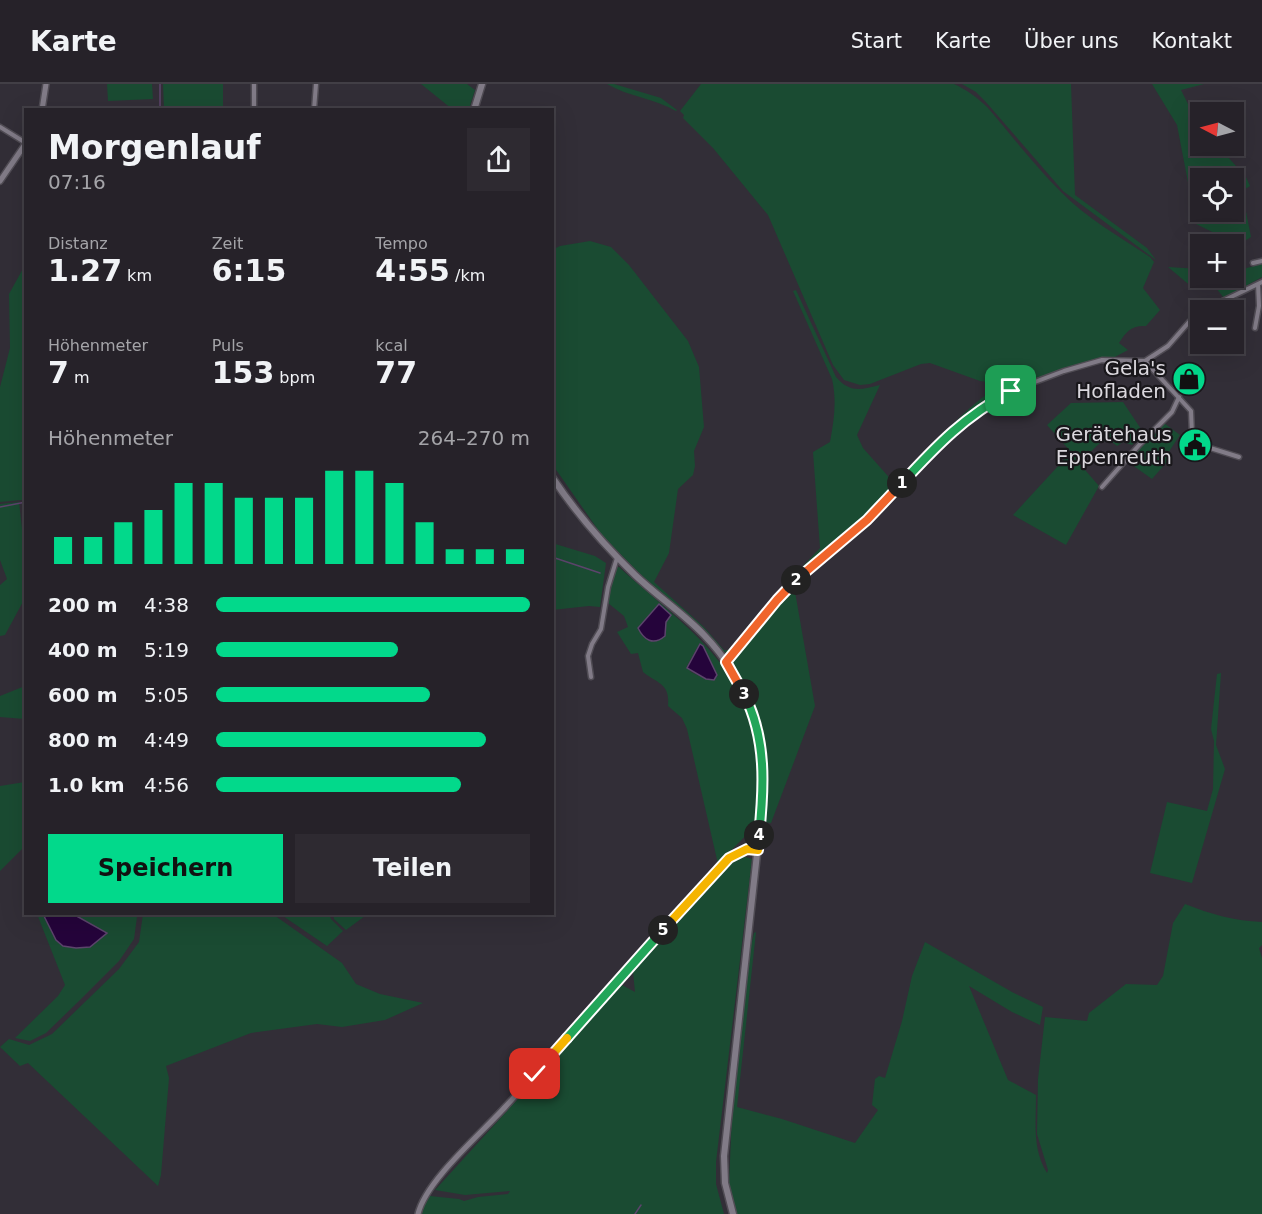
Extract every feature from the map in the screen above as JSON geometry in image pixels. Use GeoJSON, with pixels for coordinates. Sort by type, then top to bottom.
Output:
{"type":"FeatureCollection","features":[{"type":"Feature","properties":{"kind":"main road"},"geometry":{"type":"LineString","coordinates":[[475,108],[482,84]]}},
{"type":"Feature","properties":{"kind":"main road"},"geometry":{"type":"LineString","coordinates":[[554,480],[574,510],[618,557],[653,591],[704,634],[726,662],[751,710],[762,757],[763,799],[724,1156],[725,1183],[732,1214]]}},
{"type":"Feature","properties":{"kind":"street"},"geometry":{"type":"LineString","coordinates":[[42,108],[46,84]]}},
{"type":"Feature","properties":{"kind":"street"},"geometry":{"type":"LineString","coordinates":[[254,84],[254,108]]}},
{"type":"Feature","properties":{"kind":"street"},"geometry":{"type":"LineString","coordinates":[[314,108],[316,84]]}},
{"type":"Feature","properties":{"kind":"street"},"geometry":{"type":"LineString","coordinates":[[0,127],[24,142]]}},
{"type":"Feature","properties":{"kind":"street"},"geometry":{"type":"LineString","coordinates":[[0,181],[24,146]]}},
{"type":"Feature","properties":{"kind":"street"},"geometry":{"type":"LineString","coordinates":[[1253,263],[1262,261]]}},
{"type":"Feature","properties":{"kind":"street"},"geometry":{"type":"LineString","coordinates":[[1226,300],[1260,283],[1255,328]]}},
{"type":"Feature","properties":{"kind":"street"},"geometry":{"type":"LineString","coordinates":[[726,662],[792,585],[867,520],[937,445],[971,415],[1011,391],[1064,371],[1102,360],[1145,361],[1168,346],[1190,321]]}},
{"type":"Feature","properties":{"kind":"street"},"geometry":{"type":"LineString","coordinates":[[1145,361],[1191,411],[1192,434],[1207,447],[1239,457]]}},
{"type":"Feature","properties":{"kind":"street"},"geometry":{"type":"LineString","coordinates":[[1102,487],[1172,412],[1179,397]]}},
{"type":"Feature","properties":{"kind":"street"},"geometry":{"type":"LineString","coordinates":[[591,677],[588,656],[601,629],[608,587],[618,557]]}},
{"type":"Feature","properties":{"kind":"street"},"geometry":{"type":"LineString","coordinates":[[418,1214],[421,1203],[436,1180],[520,1091],[715,871],[737,852],[747,849],[758,850]]}},
{"type":"Feature","properties":{"kind":"green space"},"geometry":{"type":"Polygon","coordinates":[[[107,84],[152,84],[153,99],[108,101],[107,84]]]}},
{"type":"Feature","properties":{"kind":"green space"},"geometry":{"type":"Polygon","coordinates":[[[163,84],[223,84],[223,108],[164,108],[163,84]]]}},
{"type":"Feature","properties":{"kind":"green space"},"geometry":{"type":"Polygon","coordinates":[[[421,84],[467,84],[475,90],[469,108],[451,108],[421,84]]]}},
{"type":"Feature","properties":{"kind":"green space"},"geometry":{"type":"Polygon","coordinates":[[[607,84],[661,98],[677,110],[624,92],[607,84]]]}},
{"type":"Feature","properties":{"kind":"green space"},"geometry":{"type":"Polygon","coordinates":[[[701,84],[954,84],[959,86],[988,108],[1042,172],[1081,210],[1150,257],[1154,262],[1143,288],[1160,310],[1146,326],[1133,328],[1127,333],[1119,343],[1128,350],[1111,359],[1101,358],[1013,386],[980,381],[930,363],[921,364],[870,384],[860,385],[844,380],[833,365],[768,215],[713,148],[683,118],[684,115],[680,111],[701,84]]]}},
{"type":"Feature","properties":{"kind":"green space"},"geometry":{"type":"Polygon","coordinates":[[[962,84],[1071,84],[1075,195],[1147,248],[1156,260],[1063,191],[985,101],[976,92],[962,84]]]}},
{"type":"Feature","properties":{"kind":"green space"},"geometry":{"type":"Polygon","coordinates":[[[1152,84],[1204,84],[1181,90],[1190,108],[1190,156],[1227,156],[1238,168],[1190,168],[1190,193],[1177,125],[1152,84]]]}},
{"type":"Feature","properties":{"kind":"green space"},"geometry":{"type":"Polygon","coordinates":[[[1244,175],[1246,177],[1250,186],[1244,190],[1244,175]]]}},
{"type":"Feature","properties":{"kind":"green space"},"geometry":{"type":"Polygon","coordinates":[[[1244,201],[1251,237],[1244,242],[1244,234],[1216,234],[1196,222],[1244,222],[1244,201]]]}},
{"type":"Feature","properties":{"kind":"green space"},"geometry":{"type":"Polygon","coordinates":[[[590,241],[611,247],[629,265],[688,341],[699,367],[704,427],[694,451],[693,475],[678,489],[669,553],[654,582],[704,627],[724,650],[728,650],[733,645],[770,601],[820,548],[813,452],[830,442],[835,403],[832,379],[793,291],[796,290],[836,377],[846,386],[856,389],[880,385],[857,435],[863,448],[895,484],[969,409],[996,388],[1000,391],[960,421],[876,509],[783,589],[732,649],[728,653],[723,652],[601,534],[554,467],[554,249],[590,241]]]}},
{"type":"Feature","properties":{"kind":"green space"},"geometry":{"type":"Polygon","coordinates":[[[1262,264],[1262,277],[1244,287],[1244,269],[1262,264]]]}},
{"type":"Feature","properties":{"kind":"green space"},"geometry":{"type":"Polygon","coordinates":[[[24,267],[24,521],[22,500],[0,502],[0,387],[10,348],[9,294],[24,267]]]}},
{"type":"Feature","properties":{"kind":"green space"},"geometry":{"type":"Polygon","coordinates":[[[1168,267],[1190,268],[1190,285],[1168,267]]]}},
{"type":"Feature","properties":{"kind":"green space"},"geometry":{"type":"Polygon","coordinates":[[[1216,288],[1242,288],[1224,298],[1216,288]]]}},
{"type":"Feature","properties":{"kind":"green space"},"geometry":{"type":"Polygon","coordinates":[[[1123,402],[1143,432],[1132,445],[1123,442],[1117,446],[1112,442],[1102,441],[1079,463],[1099,486],[1066,545],[1013,515],[1071,452],[1047,425],[1071,403],[1123,402]]]}},
{"type":"Feature","properties":{"kind":"green space"},"geometry":{"type":"Polygon","coordinates":[[[1164,423],[1180,435],[1170,450],[1166,463],[1152,479],[1128,462],[1164,423]]]}},
{"type":"Feature","properties":{"kind":"green space"},"geometry":{"type":"Polygon","coordinates":[[[19,502],[24,546],[24,600],[5,635],[0,636],[0,585],[7,579],[0,560],[0,504],[19,502]]]}},
{"type":"Feature","properties":{"kind":"green space"},"geometry":{"type":"Polygon","coordinates":[[[554,544],[595,556],[606,563],[600,607],[554,610],[554,544]]]}},
{"type":"Feature","properties":{"kind":"green space"},"geometry":{"type":"Polygon","coordinates":[[[616,567],[619,567],[692,631],[730,677],[744,704],[754,734],[759,770],[760,814],[751,830],[718,864],[687,729],[682,718],[668,706],[665,688],[643,672],[638,653],[631,654],[617,632],[628,627],[624,616],[608,603],[616,567]],[[670,615],[638,628],[644,638],[665,636],[666,622],[670,615]],[[703,646],[697,648],[687,666],[691,672],[706,679],[712,664],[703,646]]]}},
{"type":"Feature","properties":{"kind":"green space"},"geometry":{"type":"Polygon","coordinates":[[[794,586],[815,706],[771,823],[763,822],[764,760],[757,722],[731,665],[732,660],[794,586]]]}},
{"type":"Feature","properties":{"kind":"green space"},"geometry":{"type":"Polygon","coordinates":[[[1221,673],[1216,745],[1225,769],[1192,883],[1150,873],[1167,802],[1207,811],[1213,789],[1214,741],[1211,729],[1217,674],[1221,673]]]}},
{"type":"Feature","properties":{"kind":"green space"},"geometry":{"type":"Polygon","coordinates":[[[24,686],[24,719],[0,717],[0,696],[24,686]]]}},
{"type":"Feature","properties":{"kind":"green space"},"geometry":{"type":"Polygon","coordinates":[[[24,782],[24,847],[0,871],[0,786],[24,782]]]}},
{"type":"Feature","properties":{"kind":"green space"},"geometry":{"type":"Polygon","coordinates":[[[739,855],[752,859],[716,1162],[716,1184],[724,1214],[422,1214],[424,1205],[430,1196],[464,1201],[508,1194],[510,1191],[465,1195],[435,1190],[620,984],[635,992],[633,972],[739,855]]]}},
{"type":"Feature","properties":{"kind":"green space"},"geometry":{"type":"Polygon","coordinates":[[[1185,904],[1223,916],[1262,922],[1262,945],[1259,948],[1262,958],[1262,1214],[736,1214],[729,1184],[732,1113],[750,950],[754,933],[756,932],[737,1107],[855,1143],[878,1110],[872,1105],[875,1079],[879,1076],[885,1078],[902,1021],[912,976],[925,942],[1012,992],[1043,1007],[1040,1025],[1012,1012],[969,986],[1008,1080],[1036,1095],[1037,1145],[1047,1173],[1037,1134],[1038,1079],[1045,1017],[1087,1021],[1089,1013],[1126,984],[1157,985],[1163,976],[1173,923],[1185,904]]]}},
{"type":"Feature","properties":{"kind":"green space"},"geometry":{"type":"Polygon","coordinates":[[[37,915],[134,915],[137,917],[134,939],[119,961],[46,1033],[30,1041],[15,1038],[58,996],[65,985],[37,915]]]}},
{"type":"Feature","properties":{"kind":"green space"},"geometry":{"type":"Polygon","coordinates":[[[143,915],[274,915],[342,963],[356,984],[380,994],[423,1003],[385,1020],[342,1027],[317,1024],[251,1033],[166,1066],[169,1078],[161,1175],[158,1186],[28,1063],[20,1066],[0,1047],[9,1039],[29,1045],[52,1034],[119,969],[139,942],[143,915]]]}},
{"type":"Feature","properties":{"kind":"green space"},"geometry":{"type":"Polygon","coordinates":[[[281,915],[329,915],[343,931],[327,946],[281,915]]]}},
{"type":"Feature","properties":{"kind":"green space"},"geometry":{"type":"Polygon","coordinates":[[[333,915],[365,916],[346,930],[334,919],[333,915]]]}},
{"type":"Feature","properties":{"kind":"shaded area"},"geometry":{"type":"Polygon","coordinates":[[[659,604],[671,615],[666,622],[665,636],[653,641],[643,636],[638,628],[659,604]]]}},
{"type":"Feature","properties":{"kind":"shaded area"},"geometry":{"type":"Polygon","coordinates":[[[700,644],[717,675],[714,680],[706,679],[687,668],[700,644]]]}},
{"type":"Feature","properties":{"kind":"shaded area"},"geometry":{"type":"Polygon","coordinates":[[[44,915],[75,915],[107,933],[90,947],[63,946],[56,940],[44,915]]]}},
{"type":"Feature","properties":{"kind":"waterway"},"geometry":{"type":"LineString","coordinates":[[160,84],[160,108]]}},
{"type":"Feature","properties":{"kind":"waterway"},"geometry":{"type":"LineString","coordinates":[[0,507],[24,502]]}},
{"type":"Feature","properties":{"kind":"waterway"},"geometry":{"type":"LineString","coordinates":[[554,558],[600,573]]}},
{"type":"Feature","properties":{"kind":"waterway"},"geometry":{"type":"LineString","coordinates":[[635,1214],[641,1205]]}},
{"type":"Feature","properties":{"kind":"place","name":"Gela's Hofladen"},"geometry":{"type":"Point","coordinates":[1189,379]}},
{"type":"Feature","properties":{"kind":"place","name":"Gerätehaus Eppenreuth"},"geometry":{"type":"Point","coordinates":[1195,445]}},
{"type":"Feature","properties":{"kind":"route"},"geometry":{"type":"LineString","coordinates":[[535,1074],[715,871],[737,852],[747,849],[758,850],[764,778],[762,757],[751,710],[726,662],[777,600],[814,564],[881,507],[937,445],[971,415],[1011,391]]}}]}
